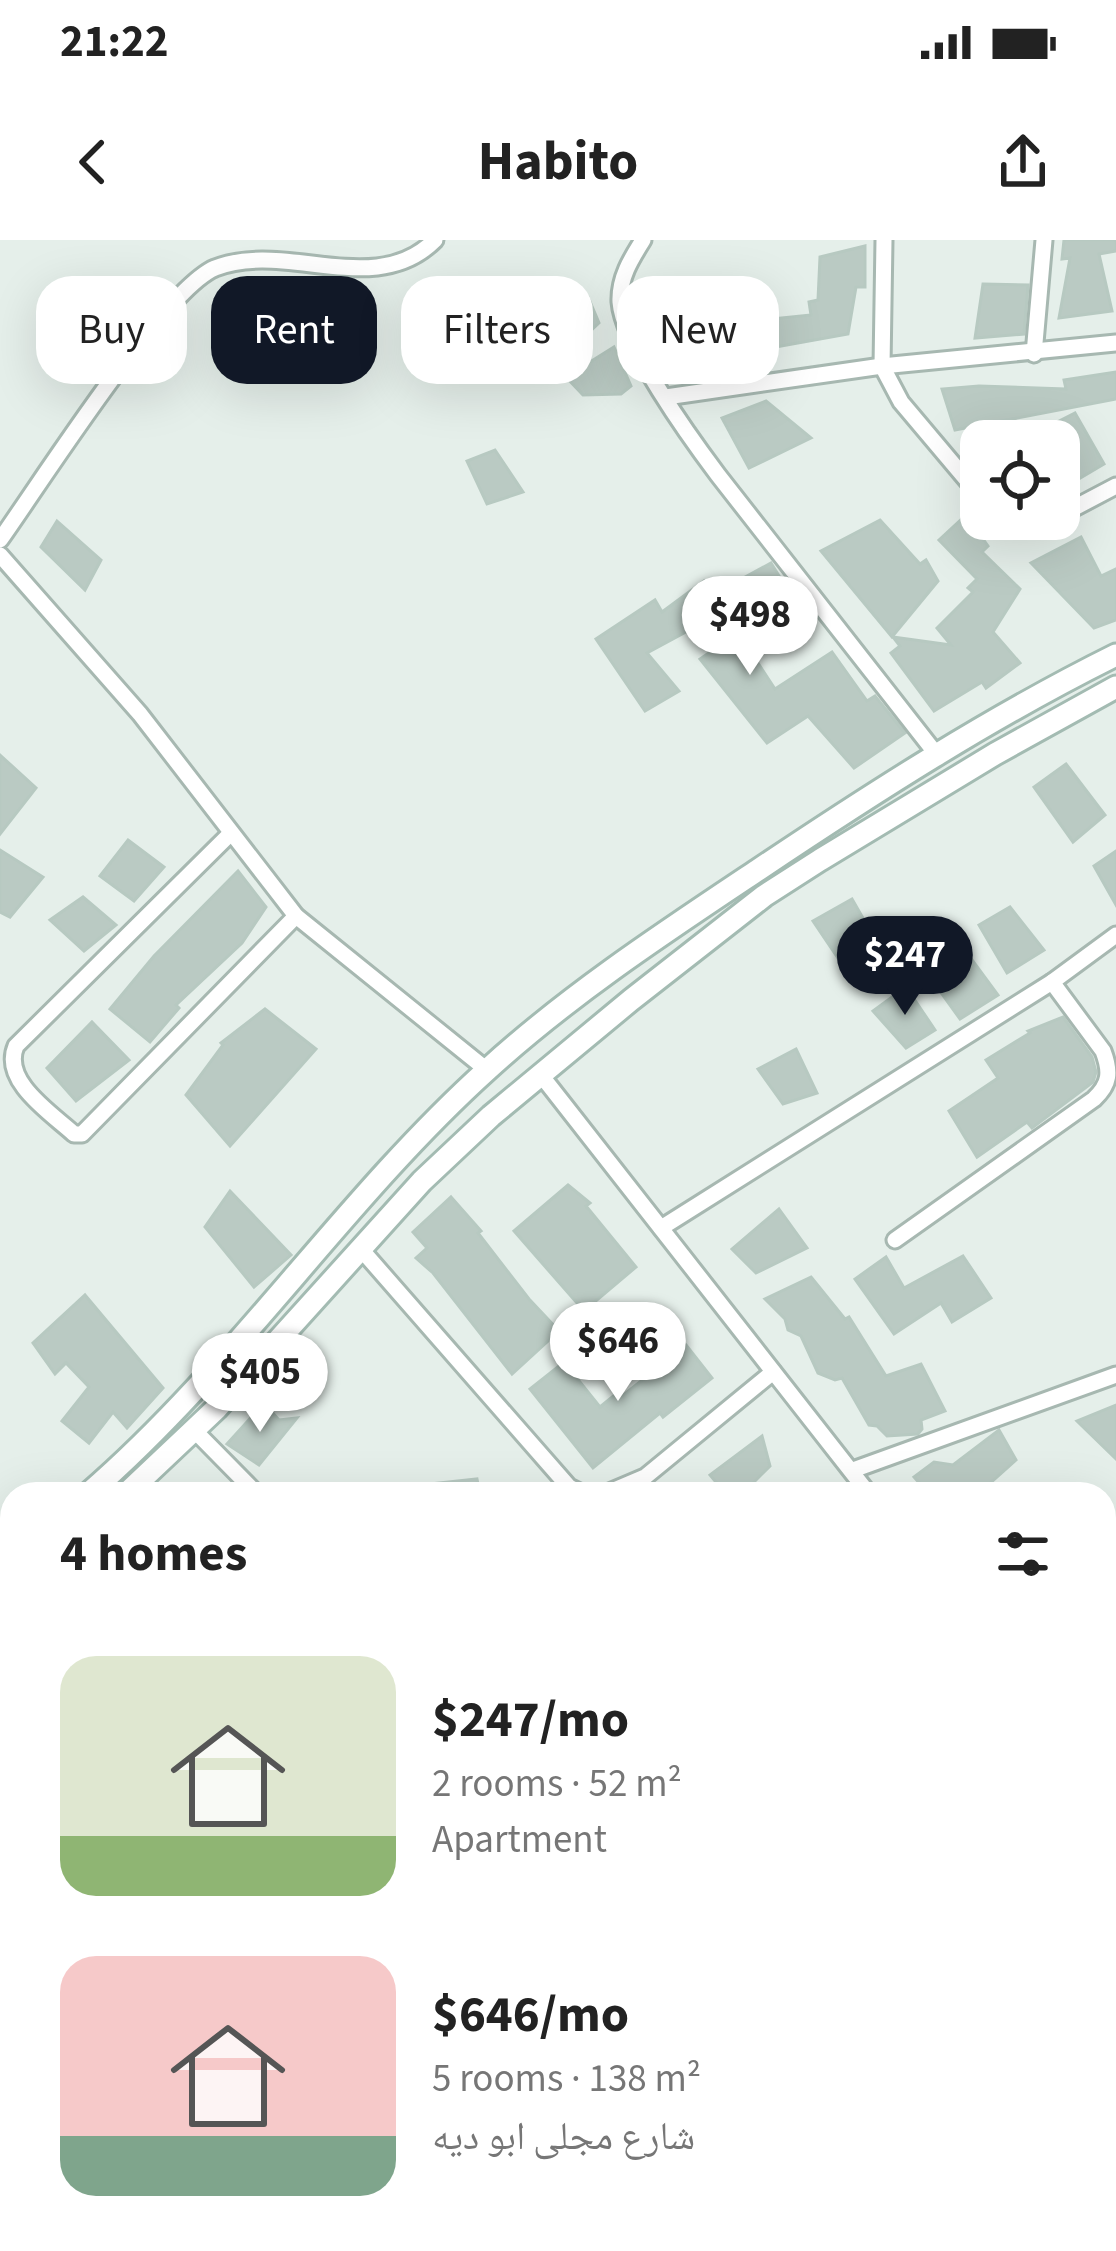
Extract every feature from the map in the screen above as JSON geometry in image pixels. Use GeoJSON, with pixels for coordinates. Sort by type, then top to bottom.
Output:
{"type":"FeatureCollection","features":[{"type":"Feature","properties":{"kind":"main road"},"geometry":{"type":"LineString","coordinates":[[101,1482],[164,1422],[425,1132],[487,1070],[664,934],[804,839],[937,755],[1116,655]]}},
{"type":"Feature","properties":{"kind":"main road"},"geometry":{"type":"LineString","coordinates":[[138,1482],[217,1408],[422,1181],[709,938],[820,860],[1110,697]]}},
{"type":"Feature","properties":{"kind":"main road"},"geometry":{"type":"LineString","coordinates":[[804,839],[820,860]]}},
{"type":"Feature","properties":{"kind":"street"},"geometry":{"type":"LineString","coordinates":[[0,540],[150,332],[201,275],[255,259],[282,258],[337,267],[388,266],[422,253],[435,240]]}},
{"type":"Feature","properties":{"kind":"street"},"geometry":{"type":"LineString","coordinates":[[643,240],[621,285],[622,319],[666,397],[718,476],[937,755]]}},
{"type":"Feature","properties":{"kind":"street"},"geometry":{"type":"LineString","coordinates":[[884,240],[882,366],[902,402],[960,472]]}},
{"type":"Feature","properties":{"kind":"street"},"geometry":{"type":"LineString","coordinates":[[1034,354],[1044,240]]}},
{"type":"Feature","properties":{"kind":"street"},"geometry":{"type":"LineString","coordinates":[[666,397],[882,366],[1116,343]]}},
{"type":"Feature","properties":{"kind":"street"},"geometry":{"type":"LineString","coordinates":[[1080,505],[1116,486]]}},
{"type":"Feature","properties":{"kind":"street"},"geometry":{"type":"LineString","coordinates":[[0,555],[140,714],[296,916],[487,1070]]}},
{"type":"Feature","properties":{"kind":"street"},"geometry":{"type":"LineString","coordinates":[[231,833],[16,1046],[11,1063],[14,1072],[50,1112],[74,1134],[82,1135],[296,916]]}},
{"type":"Feature","properties":{"kind":"street"},"geometry":{"type":"LineString","coordinates":[[661,1228],[1052,982],[1116,935]]}},
{"type":"Feature","properties":{"kind":"street"},"geometry":{"type":"LineString","coordinates":[[895,1240],[1094,1099],[1107,1085],[1103,1051],[1052,982]]}},
{"type":"Feature","properties":{"kind":"street"},"geometry":{"type":"LineString","coordinates":[[541,1076],[861,1482]]}},
{"type":"Feature","properties":{"kind":"street"},"geometry":{"type":"LineString","coordinates":[[360,1248],[565,1482]]}},
{"type":"Feature","properties":{"kind":"street"},"geometry":{"type":"LineString","coordinates":[[633,1482],[773,1372]]}},
{"type":"Feature","properties":{"kind":"street"},"geometry":{"type":"LineString","coordinates":[[853,1470],[1115,1377]]}},
{"type":"Feature","properties":{"kind":"street"},"geometry":{"type":"LineString","coordinates":[[193,1429],[245,1482]]}},
{"type":"Feature","properties":{"kind":"building"},"geometry":{"type":"Polygon","coordinates":[[[1064,240],[1116,240],[1116,251],[1099,254],[1112,311],[1059,318],[1070,258],[1062,259],[1064,240]]]}},
{"type":"Feature","properties":{"kind":"building"},"geometry":{"type":"Polygon","coordinates":[[[865,246],[865,287],[856,287],[848,334],[779,346],[779,318],[811,315],[809,302],[818,300],[820,257],[865,246]]]}},
{"type":"Feature","properties":{"kind":"building"},"geometry":{"type":"Polygon","coordinates":[[[983,284],[1028,285],[1024,334],[975,338],[983,284]]]}},
{"type":"Feature","properties":{"kind":"building"},"geometry":{"type":"Polygon","coordinates":[[[614,347],[617,384],[631,386],[621,394],[583,395],[573,384],[593,384],[593,360],[614,347]]]}},
{"type":"Feature","properties":{"kind":"building"},"geometry":{"type":"Polygon","coordinates":[[[1116,372],[1116,399],[1007,420],[960,420],[960,429],[955,430],[942,389],[1066,389],[1064,380],[1116,372]]]}},
{"type":"Feature","properties":{"kind":"building"},"geometry":{"type":"Polygon","coordinates":[[[766,401],[811,438],[749,468],[722,418],[766,401]]]}},
{"type":"Feature","properties":{"kind":"building"},"geometry":{"type":"Polygon","coordinates":[[[1080,422],[1104,464],[1080,478],[1080,422]]]}},
{"type":"Feature","properties":{"kind":"building"},"geometry":{"type":"Polygon","coordinates":[[[495,450],[523,492],[487,504],[467,461],[495,450]]]}},
{"type":"Feature","properties":{"kind":"building"},"geometry":{"type":"Polygon","coordinates":[[[880,520],[920,564],[926,560],[938,581],[892,637],[821,551],[880,520]]]}},
{"type":"Feature","properties":{"kind":"building"},"geometry":{"type":"Polygon","coordinates":[[[57,521],[101,560],[85,590],[41,547],[57,521]]]}},
{"type":"Feature","properties":{"kind":"building"},"geometry":{"type":"Polygon","coordinates":[[[960,521],[960,540],[984,540],[988,546],[982,552],[1020,589],[993,632],[1020,663],[986,688],[982,682],[934,711],[891,653],[900,646],[893,637],[951,645],[937,628],[973,592],[968,588],[977,579],[939,540],[960,521]]]}},
{"type":"Feature","properties":{"kind":"building"},"geometry":{"type":"Polygon","coordinates":[[[1080,538],[1101,576],[1116,569],[1116,620],[1094,628],[1031,563],[1080,538]]]}},
{"type":"Feature","properties":{"kind":"building"},"geometry":{"type":"Polygon","coordinates":[[[771,563],[796,603],[764,623],[729,586],[771,563]]]}},
{"type":"Feature","properties":{"kind":"building"},"geometry":{"type":"Polygon","coordinates":[[[704,581],[775,689],[832,652],[867,701],[875,696],[905,733],[854,768],[808,716],[767,743],[700,659],[713,650],[697,626],[647,653],[679,691],[645,711],[596,639],[655,600],[662,612],[704,581]]]}},
{"type":"Feature","properties":{"kind":"building"},"geometry":{"type":"Polygon","coordinates":[[[0,755],[36,788],[0,834],[0,755]]]}},
{"type":"Feature","properties":{"kind":"building"},"geometry":{"type":"Polygon","coordinates":[[[1066,764],[1105,815],[1073,842],[1034,787],[1066,764]]]}},
{"type":"Feature","properties":{"kind":"building"},"geometry":{"type":"Polygon","coordinates":[[[128,840],[164,867],[134,901],[100,876],[128,840]]]}},
{"type":"Feature","properties":{"kind":"building"},"geometry":{"type":"Polygon","coordinates":[[[0,850],[43,877],[10,917],[0,912],[0,850]]]}},
{"type":"Feature","properties":{"kind":"building"},"geometry":{"type":"Polygon","coordinates":[[[1116,851],[1116,905],[1094,866],[1116,851]]]}},
{"type":"Feature","properties":{"kind":"building"},"geometry":{"type":"Polygon","coordinates":[[[238,871],[266,907],[242,943],[176,1005],[179,1008],[150,1042],[110,1009],[154,956],[238,871]]]}},
{"type":"Feature","properties":{"kind":"building"},"geometry":{"type":"Polygon","coordinates":[[[83,897],[116,925],[84,951],[50,920],[83,897]]]}},
{"type":"Feature","properties":{"kind":"building"},"geometry":{"type":"Polygon","coordinates":[[[852,899],[887,960],[854,982],[813,921],[852,899]]]}},
{"type":"Feature","properties":{"kind":"building"},"geometry":{"type":"Polygon","coordinates":[[[1010,907],[1044,950],[1007,973],[979,925],[1010,907]]]}},
{"type":"Feature","properties":{"kind":"building"},"geometry":{"type":"Polygon","coordinates":[[[961,945],[998,995],[960,1019],[924,969],[961,945]]]}},
{"type":"Feature","properties":{"kind":"building"},"geometry":{"type":"Polygon","coordinates":[[[906,987],[935,1030],[906,1048],[873,1011],[906,987]]]}},
{"type":"Feature","properties":{"kind":"building"},"geometry":{"type":"Polygon","coordinates":[[[265,1009],[316,1049],[230,1146],[186,1095],[221,1043],[265,1009]]]}},
{"type":"Feature","properties":{"kind":"building"},"geometry":{"type":"Polygon","coordinates":[[[1063,1017],[1092,1057],[1093,1082],[1032,1128],[1027,1122],[977,1157],[949,1111],[998,1078],[986,1060],[1028,1031],[1063,1017]]]}},
{"type":"Feature","properties":{"kind":"building"},"geometry":{"type":"Polygon","coordinates":[[[92,1022],[129,1060],[76,1101],[47,1068],[92,1022]]]}},
{"type":"Feature","properties":{"kind":"building"},"geometry":{"type":"Polygon","coordinates":[[[796,1049],[817,1093],[783,1104],[758,1069],[796,1049]]]}},
{"type":"Feature","properties":{"kind":"building"},"geometry":{"type":"Polygon","coordinates":[[[568,1185],[590,1203],[586,1206],[636,1267],[584,1311],[514,1231],[568,1185]]]}},
{"type":"Feature","properties":{"kind":"building"},"geometry":{"type":"Polygon","coordinates":[[[230,1191],[291,1255],[254,1287],[205,1227],[230,1191]]]}},
{"type":"Feature","properties":{"kind":"building"},"geometry":{"type":"Polygon","coordinates":[[[451,1197],[559,1331],[512,1374],[416,1258],[427,1248],[413,1232],[451,1197]]]}},
{"type":"Feature","properties":{"kind":"building"},"geometry":{"type":"Polygon","coordinates":[[[779,1209],[807,1248],[756,1273],[732,1249],[779,1209]]]}},
{"type":"Feature","properties":{"kind":"building"},"geometry":{"type":"Polygon","coordinates":[[[963,1256],[991,1298],[952,1322],[941,1303],[894,1334],[855,1279],[886,1257],[904,1288],[963,1256]]]}},
{"type":"Feature","properties":{"kind":"building"},"geometry":{"type":"Polygon","coordinates":[[[811,1277],[845,1319],[849,1317],[886,1376],[921,1364],[945,1411],[921,1420],[918,1434],[887,1436],[869,1425],[842,1378],[818,1373],[801,1336],[788,1330],[785,1319],[765,1299],[811,1277]]]}},
{"type":"Feature","properties":{"kind":"building"},"geometry":{"type":"Polygon","coordinates":[[[85,1295],[163,1388],[127,1428],[113,1412],[89,1443],[62,1421],[89,1387],[66,1363],[55,1374],[33,1343],[85,1295]]]}},
{"type":"Feature","properties":{"kind":"building"},"geometry":{"type":"Polygon","coordinates":[[[686,1345],[712,1378],[593,1468],[530,1389],[564,1362],[600,1407],[617,1393],[621,1397],[686,1345]]]}},
{"type":"Feature","properties":{"kind":"building"},"geometry":{"type":"Polygon","coordinates":[[[264,1403],[279,1420],[297,1418],[259,1465],[227,1444],[264,1403]]]}},
{"type":"Feature","properties":{"kind":"building"},"geometry":{"type":"Polygon","coordinates":[[[1116,1405],[1116,1459],[1077,1421],[1116,1405]]]}},
{"type":"Feature","properties":{"kind":"building"},"geometry":{"type":"Polygon","coordinates":[[[999,1430],[1016,1460],[991,1482],[918,1482],[914,1477],[934,1462],[953,1465],[999,1430]]]}},
{"type":"Feature","properties":{"kind":"building"},"geometry":{"type":"Polygon","coordinates":[[[762,1436],[770,1466],[754,1482],[716,1482],[710,1475],[762,1436]]]}}]}
